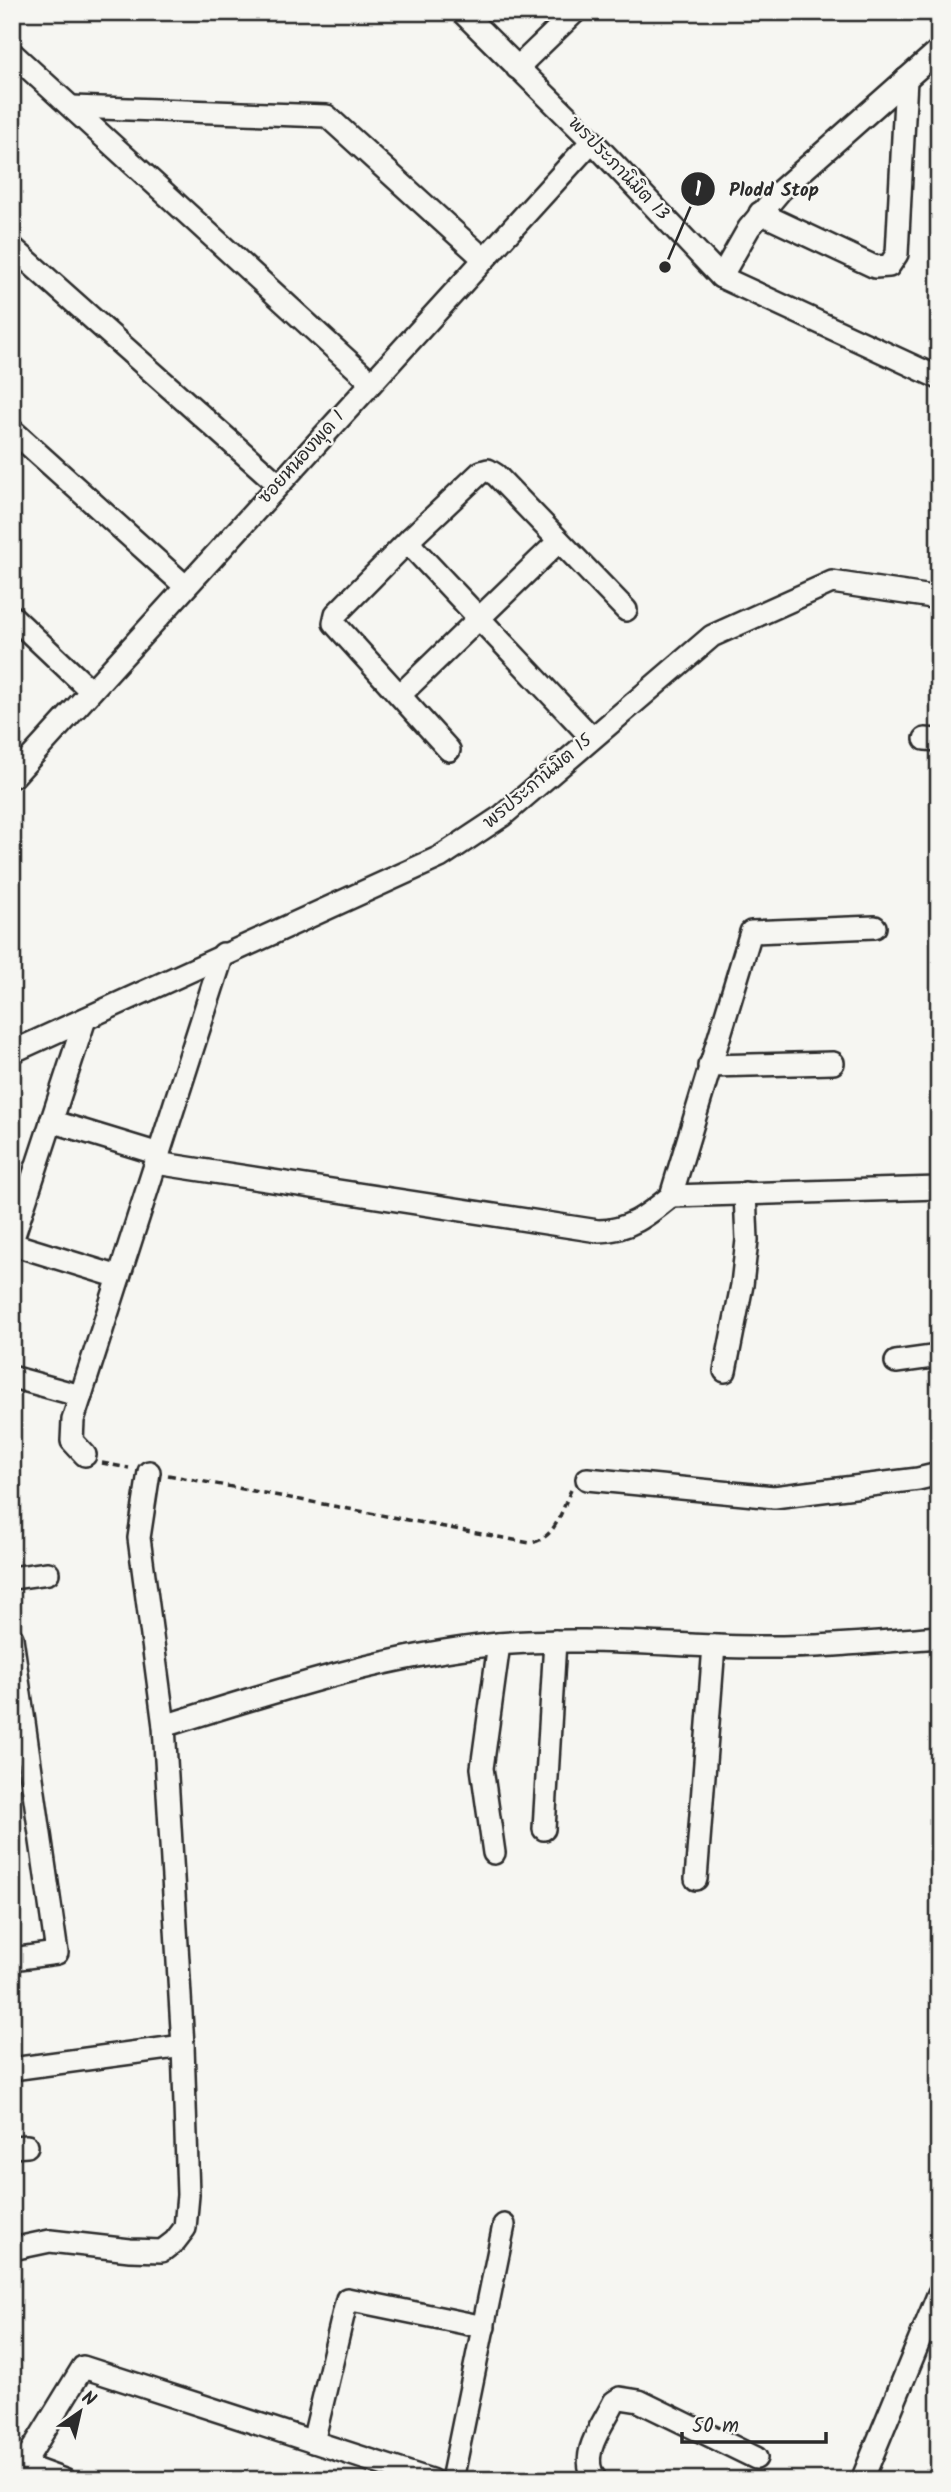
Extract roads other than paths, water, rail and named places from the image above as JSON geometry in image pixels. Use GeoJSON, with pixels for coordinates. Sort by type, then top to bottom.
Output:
{"type":"FeatureCollection","features":[{"type":"Feature","properties":{"kind":"street","name":"พรประภานิมิต 13"},"geometry":{"type":"LineString","coordinates":[[462,12],[592,141],[721,277],[939,378]]}},
{"type":"Feature","properties":{"kind":"street"},"geometry":{"type":"LineString","coordinates":[[517,68],[575,12]]}},
{"type":"Feature","properties":{"kind":"street"},"geometry":{"type":"LineString","coordinates":[[721,277],[749,228],[781,190],[939,50]]}},
{"type":"Feature","properties":{"kind":"street"},"geometry":{"type":"LineString","coordinates":[[12,53],[371,383]]}},
{"type":"Feature","properties":{"kind":"street"},"geometry":{"type":"LineString","coordinates":[[760,213],[876,267],[890,266],[897,254],[906,79]]}},
{"type":"Feature","properties":{"kind":"street"},"geometry":{"type":"LineString","coordinates":[[72,107],[327,116],[484,259]]}},
{"type":"Feature","properties":{"kind":"street","name":"ซอยหนองพุด 1"},"geometry":{"type":"LineString","coordinates":[[14,776],[592,141]]}},
{"type":"Feature","properties":{"kind":"street"},"geometry":{"type":"LineString","coordinates":[[12,247],[278,484]]}},
{"type":"Feature","properties":{"kind":"street"},"geometry":{"type":"LineString","coordinates":[[12,430],[185,586]]}},
{"type":"Feature","properties":{"kind":"street"},"geometry":{"type":"LineString","coordinates":[[449,750],[336,625],[334,617],[411,538],[484,470],[496,474],[626,610]]}},
{"type":"Feature","properties":{"kind":"street"},"geometry":{"type":"LineString","coordinates":[[411,538],[413,548],[592,738]]}},
{"type":"Feature","properties":{"kind":"street"},"geometry":{"type":"LineString","coordinates":[[400,695],[559,541]]}},
{"type":"Feature","properties":{"kind":"street","name":"พรประภานิมิต 15"},"geometry":{"type":"LineString","coordinates":[[12,1052],[440,857],[502,816],[712,636],[832,582],[939,598]]}},
{"type":"Feature","properties":{"kind":"street"},"geometry":{"type":"LineString","coordinates":[[12,616],[90,690]]}},
{"type":"Feature","properties":{"kind":"street"},"geometry":{"type":"LineString","coordinates":[[671,1196],[751,932],[875,927]]}},
{"type":"Feature","properties":{"kind":"street"},"geometry":{"type":"LineString","coordinates":[[85,1455],[75,1446],[72,1436],[73,1419],[223,954]]}},
{"type":"Feature","properties":{"kind":"street"},"geometry":{"type":"LineString","coordinates":[[85,1019],[12,1243],[119,1278]]}},
{"type":"Feature","properties":{"kind":"street"},"geometry":{"type":"LineString","coordinates":[[709,1066],[833,1063]]}},
{"type":"Feature","properties":{"kind":"street"},"geometry":{"type":"LineString","coordinates":[[51,1121],[157,1158],[598,1231],[623,1228],[636,1222],[671,1196],[939,1188]]}},
{"type":"Feature","properties":{"kind":"street"},"geometry":{"type":"LineString","coordinates":[[725,1371],[745,1263],[745,1193]]}},
{"type":"Feature","properties":{"kind":"street"},"geometry":{"type":"LineString","coordinates":[[896,1362],[939,1356]]}},
{"type":"Feature","properties":{"kind":"street"},"geometry":{"type":"LineString","coordinates":[[12,1377],[80,1396]]}},
{"type":"Feature","properties":{"kind":"street"},"geometry":{"type":"LineString","coordinates":[[12,2249],[50,2241],[162,2251],[175,2241],[184,2228],[188,2195],[183,2046],[163,1726],[139,1538],[149,1472]]}},
{"type":"Feature","properties":{"kind":"street"},"geometry":{"type":"LineString","coordinates":[[587,1479],[774,1497],[939,1474]]}},
{"type":"Feature","properties":{"kind":"street"},"geometry":{"type":"LineString","coordinates":[[12,1578],[48,1573]]}},
{"type":"Feature","properties":{"kind":"street"},"geometry":{"type":"LineString","coordinates":[[163,1726],[310,1681],[385,1664],[499,1644],[555,1642],[843,1646],[939,1637]]}},
{"type":"Feature","properties":{"kind":"street"},"geometry":{"type":"LineString","coordinates":[[12,1638],[57,1953],[12,1959]]}},
{"type":"Feature","properties":{"kind":"street"},"geometry":{"type":"LineString","coordinates":[[544,1829],[555,1642]]}},
{"type":"Feature","properties":{"kind":"street"},"geometry":{"type":"LineString","coordinates":[[495,1853],[482,1768],[499,1644]]}},
{"type":"Feature","properties":{"kind":"street"},"geometry":{"type":"LineString","coordinates":[[696,1879],[714,1646]]}},
{"type":"Feature","properties":{"kind":"street"},"geometry":{"type":"LineString","coordinates":[[12,2069],[183,2046]]}},
{"type":"Feature","properties":{"kind":"street"},"geometry":{"type":"LineString","coordinates":[[452,2480],[504,2225]]}},
{"type":"Feature","properties":{"kind":"street"},"geometry":{"type":"LineString","coordinates":[[862,2480],[939,2293]]}},
{"type":"Feature","properties":{"kind":"street"},"geometry":{"type":"LineString","coordinates":[[313,2442],[346,2299],[484,2327]]}},
{"type":"Feature","properties":{"kind":"street"},"geometry":{"type":"LineString","coordinates":[[64,2480],[23,2465],[83,2367],[431,2480]]}},
{"type":"Feature","properties":{"kind":"street"},"geometry":{"type":"LineString","coordinates":[[596,2480],[590,2471],[588,2454],[614,2402],[620,2398],[639,2401],[756,2458]]}},
{"type":"Feature","properties":{"kind":"place","name":"Plodd Stop"},"geometry":{"type":"Point","coordinates":[665,267]}}]}
